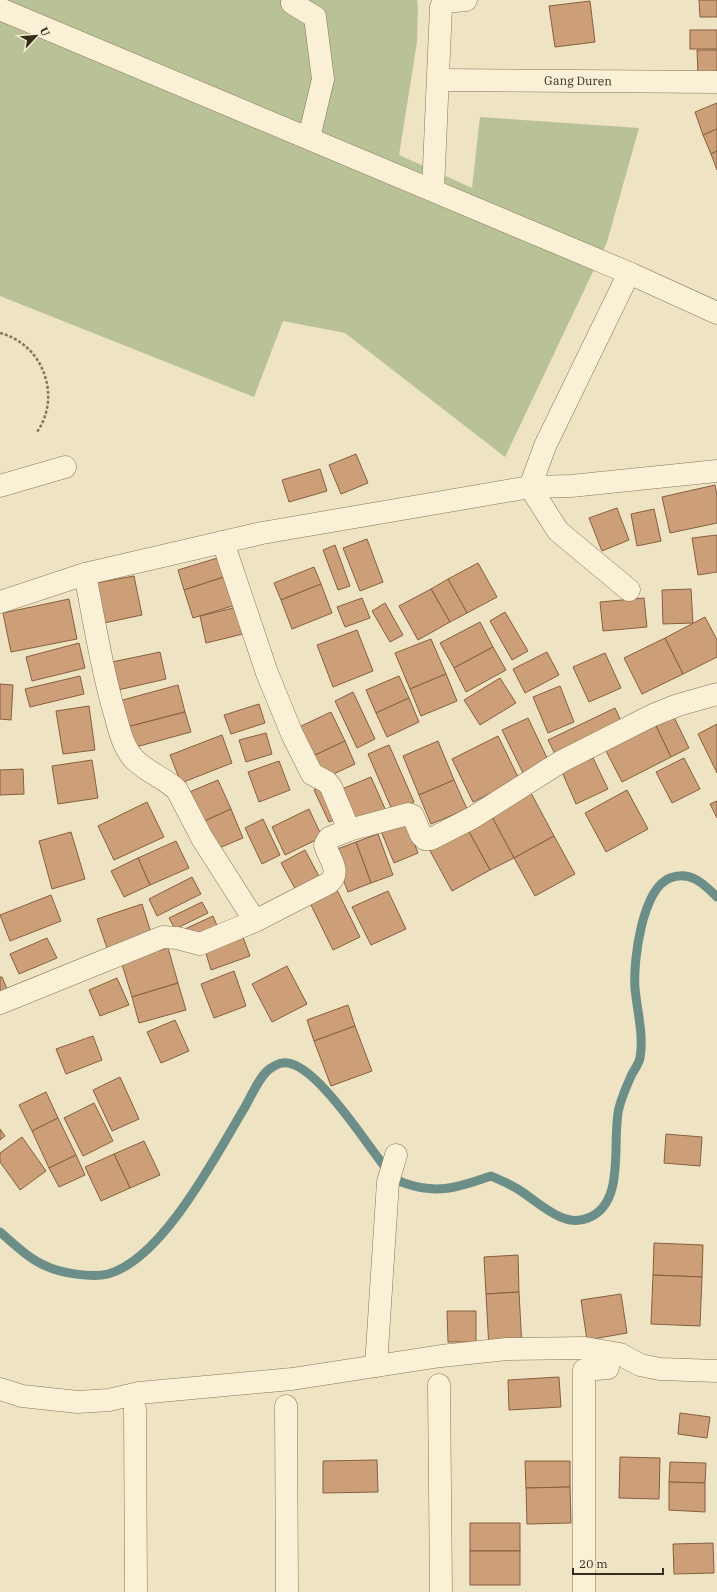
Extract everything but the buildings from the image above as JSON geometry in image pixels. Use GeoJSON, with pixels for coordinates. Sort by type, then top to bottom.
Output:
{"type":"FeatureCollection","features":[{"type":"Feature","properties":{"kind":"street"},"geometry":{"type":"LineString","coordinates":[[433,190],[441,7],[444,2],[466,0]]}},
{"type":"Feature","properties":{"kind":"street"},"geometry":{"type":"LineString","coordinates":[[292,3],[315,17],[319,42],[323,79],[309,138]]}},
{"type":"Feature","properties":{"kind":"street"},"geometry":{"type":"LineString","coordinates":[[0,9],[629,273],[717,313]]}},
{"type":"Feature","properties":{"kind":"street","name":"Gang Duren"},"geometry":{"type":"LineString","coordinates":[[439,80],[717,82]]}},
{"type":"Feature","properties":{"kind":"street"},"geometry":{"type":"LineString","coordinates":[[530,487],[545,446],[629,273]]}},
{"type":"Feature","properties":{"kind":"street"},"geometry":{"type":"LineString","coordinates":[[0,486],[65,467]]}},
{"type":"Feature","properties":{"kind":"street"},"geometry":{"type":"LineString","coordinates":[[0,602],[85,574],[262,533],[530,487],[571,486],[717,472]]}},
{"type":"Feature","properties":{"kind":"street"},"geometry":{"type":"LineString","coordinates":[[530,487],[558,531],[629,590]]}},
{"type":"Feature","properties":{"kind":"street"},"geometry":{"type":"LineString","coordinates":[[223,542],[267,673],[292,734],[312,774],[327,782],[331,787],[349,830]]}},
{"type":"Feature","properties":{"kind":"street"},"geometry":{"type":"LineString","coordinates":[[85,574],[108,688],[122,739],[134,758],[149,773],[172,784],[177,790],[202,838],[255,921]]}},
{"type":"Feature","properties":{"kind":"street"},"geometry":{"type":"LineString","coordinates":[[0,1003],[163,937],[177,938],[200,944],[255,921],[329,883],[335,878],[336,872],[325,845],[329,838],[349,830],[408,814],[413,816],[425,839],[431,839],[472,818],[562,762],[653,715],[678,705],[717,694]]}},
{"type":"Feature","properties":{"kind":"street"},"geometry":{"type":"LineString","coordinates":[[376,1366],[392,1166]]}},
{"type":"Feature","properties":{"kind":"street"},"geometry":{"type":"LineString","coordinates":[[0,1389],[22,1396],[78,1402],[110,1400],[139,1393],[292,1379],[441,1356],[507,1349],[585,1348],[620,1354],[640,1365],[660,1369],[717,1371]]}},
{"type":"Feature","properties":{"kind":"street"},"geometry":{"type":"LineString","coordinates":[[584,1592],[584,1370],[608,1368]]}},
{"type":"Feature","properties":{"kind":"street"},"geometry":{"type":"LineString","coordinates":[[439,1385],[441,1592]]}},
{"type":"Feature","properties":{"kind":"street"},"geometry":{"type":"LineString","coordinates":[[286,1406],[287,1592]]}},
{"type":"Feature","properties":{"kind":"street"},"geometry":{"type":"LineString","coordinates":[[135,1409],[136,1592]]}},
{"type":"Feature","properties":{"kind":"path"},"geometry":{"type":"LineString","coordinates":[[0,333],[12,336],[24,344],[37,360],[48,381],[49,406],[45,421],[37,432]]}},
{"type":"Feature","properties":{"kind":"green space"},"geometry":{"type":"Polygon","coordinates":[[[0,0],[417,0],[417,42],[399,155],[472,188],[480,117],[639,128],[607,242],[505,457],[345,333],[283,321],[254,397],[0,296],[0,0]]]}},
{"type":"Feature","properties":{"kind":"waterway"},"geometry":{"type":"LineString","coordinates":[[0,1232],[22,1251],[40,1263],[59,1271],[85,1275],[101,1275],[108,1274],[128,1265],[148,1249],[167,1229],[202,1180],[263,1076],[271,1068],[283,1063],[294,1065],[307,1073],[321,1085],[347,1116],[388,1171],[400,1181],[416,1187],[438,1189],[458,1186],[491,1176],[513,1186],[559,1217],[569,1220],[588,1218],[600,1210],[608,1199],[613,1185],[619,1108],[626,1086],[640,1058],[641,1032],[635,988],[636,961],[641,927],[652,896],[660,885],[670,878],[684,876],[690,877],[702,883],[717,897]]}}]}
